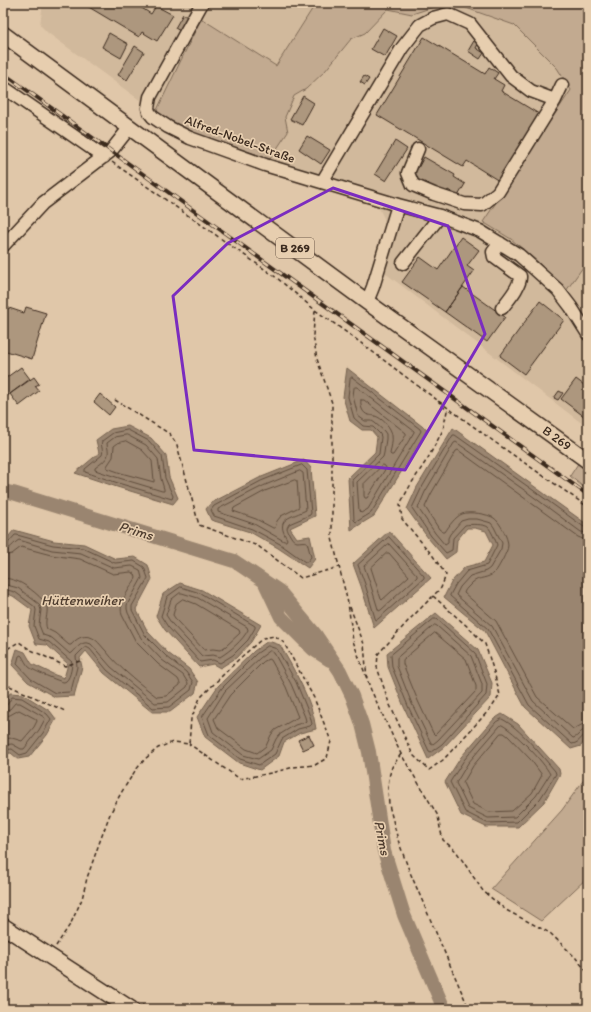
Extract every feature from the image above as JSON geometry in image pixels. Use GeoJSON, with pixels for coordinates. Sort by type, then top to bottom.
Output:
{"type":"FeatureCollection","features":[{"type":"Feature","properties":{"kind":"main road","name":"B 269"},"geometry":{"type":"LineString","coordinates":[[3,34],[368,302],[588,461]]}},
{"type":"Feature","properties":{"kind":"main road"},"geometry":{"type":"LineString","coordinates":[[3,926],[132,1009]]}},
{"type":"Feature","properties":{"kind":"street","name":"Alfred-Nobel-Straße"},"geometry":{"type":"LineString","coordinates":[[202,3],[150,97],[148,108],[153,117],[168,127],[190,138],[266,165],[398,205],[440,216],[480,231],[519,255],[558,290],[588,334]]}},
{"type":"Feature","properties":{"kind":"street"},"geometry":{"type":"LineString","coordinates":[[322,182],[402,48],[420,25],[433,18],[448,14],[470,24],[511,76],[531,91],[555,100]]}},
{"type":"Feature","properties":{"kind":"street"},"geometry":{"type":"LineString","coordinates":[[418,149],[408,173],[413,186],[464,204],[482,205],[498,192],[555,100],[562,85]]}},
{"type":"Feature","properties":{"kind":"street"},"geometry":{"type":"LineString","coordinates":[[3,87],[104,157]]}},
{"type":"Feature","properties":{"kind":"street"},"geometry":{"type":"LineString","coordinates":[[3,246],[43,203],[111,151],[130,127]]}},
{"type":"Feature","properties":{"kind":"street"},"geometry":{"type":"LineString","coordinates":[[368,302],[398,205]]}},
{"type":"Feature","properties":{"kind":"street"},"geometry":{"type":"LineString","coordinates":[[403,263],[440,216]]}},
{"type":"Feature","properties":{"kind":"street"},"geometry":{"type":"LineString","coordinates":[[500,243],[493,252],[494,257],[520,276],[518,285],[502,308]]}},
{"type":"Feature","properties":{"kind":"path"},"geometry":{"type":"LineString","coordinates":[[104,157],[277,278],[315,310],[438,401],[588,507]]}},
{"type":"Feature","properties":{"kind":"path"},"geometry":{"type":"LineString","coordinates":[[315,310],[313,335],[316,359],[332,403],[332,538],[348,604],[353,641],[371,690],[401,754],[438,816],[444,840],[456,851],[483,891],[506,910],[550,933],[575,957],[588,973]]}},
{"type":"Feature","properties":{"kind":"path"},"geometry":{"type":"LineString","coordinates":[[115,400],[170,434],[177,445],[199,525],[258,546],[301,578],[339,567]]}},
{"type":"Feature","properties":{"kind":"path"},"geometry":{"type":"LineString","coordinates":[[433,596],[485,644],[500,695],[492,707],[443,760],[429,770],[412,755],[389,702],[377,667],[378,654],[433,596],[441,588],[446,576],[433,556],[402,520],[400,504],[444,430],[447,411],[438,401]]}},
{"type":"Feature","properties":{"kind":"path"},"geometry":{"type":"LineString","coordinates":[[348,604],[364,644],[367,679]]}},
{"type":"Feature","properties":{"kind":"path"},"geometry":{"type":"LineString","coordinates":[[50,956],[71,923],[82,900],[87,878],[110,814],[121,793],[145,758],[158,748],[173,742],[189,744],[240,779],[272,773],[294,766],[315,765],[327,758],[332,741],[314,698],[284,643],[275,636],[263,638],[239,659],[200,698],[191,719],[189,744]]}},
{"type":"Feature","properties":{"kind":"path"},"geometry":{"type":"LineString","coordinates":[[3,644],[7,649],[19,642],[29,649],[65,666],[83,660]]}},
{"type":"Feature","properties":{"kind":"path"},"geometry":{"type":"LineString","coordinates":[[3,683],[65,711]]}},
{"type":"Feature","properties":{"kind":"path"},"geometry":{"type":"LineString","coordinates":[[3,690],[6,684]]}},
{"type":"Feature","properties":{"kind":"path"},"geometry":{"type":"LineString","coordinates":[[401,754],[392,767],[388,789],[389,805],[398,840],[409,870],[469,1009]]}},
{"type":"Feature","properties":{"kind":"highlighted area"},"geometry":{"type":"Polygon","coordinates":[[[333,188],[448,226],[485,334],[405,470],[194,450],[173,296],[228,243],[333,188]]]}},
{"type":"Feature","properties":{"kind":"shaded area"},"geometry":{"type":"Polygon","coordinates":[[[43,3],[316,3],[276,66],[199,23],[156,112],[48,33],[40,25],[43,3]]]}},
{"type":"Feature","properties":{"kind":"shaded area"},"geometry":{"type":"Polygon","coordinates":[[[316,3],[446,3],[412,14],[388,9],[365,33],[351,39],[325,71],[306,89],[294,96],[285,117],[288,132],[270,159],[177,128],[156,112],[202,19],[276,66],[316,3]]]}},
{"type":"Feature","properties":{"kind":"shaded area"},"geometry":{"type":"Polygon","coordinates":[[[446,3],[452,3],[514,25],[557,68],[571,90],[483,222],[511,239],[538,262],[566,291],[588,260],[588,428],[372,263],[384,230],[384,218],[380,210],[374,204],[264,169],[288,132],[285,117],[294,96],[306,89],[325,71],[351,39],[365,33],[388,9],[412,14],[446,3]]]}},
{"type":"Feature","properties":{"kind":"shaded area"},"geometry":{"type":"Polygon","coordinates":[[[452,3],[588,3],[588,260],[566,291],[538,262],[511,239],[483,222],[571,90],[557,68],[514,25],[452,3]]]}},
{"type":"Feature","properties":{"kind":"shaded area"},"geometry":{"type":"Polygon","coordinates":[[[588,448],[588,491],[570,476],[588,448]]]}},
{"type":"Feature","properties":{"kind":"shaded area"},"geometry":{"type":"Polygon","coordinates":[[[588,774],[588,877],[541,921],[491,889],[562,810],[588,774]]]}},
{"type":"Feature","properties":{"kind":"water"},"geometry":{"type":"Polygon","coordinates":[[[347,368],[427,430],[374,516],[351,530],[348,478],[375,452],[377,437],[371,430],[362,430],[350,421],[343,397],[347,368]]]}},
{"type":"Feature","properties":{"kind":"water"},"geometry":{"type":"Polygon","coordinates":[[[128,426],[151,438],[166,455],[169,477],[178,498],[173,504],[75,473],[99,453],[96,440],[111,429],[128,426]]]}},
{"type":"Feature","properties":{"kind":"water"},"geometry":{"type":"Polygon","coordinates":[[[453,428],[588,525],[588,737],[581,746],[571,749],[525,707],[485,631],[444,597],[452,581],[465,567],[484,562],[493,545],[486,531],[475,528],[467,528],[457,540],[456,552],[446,559],[428,538],[407,509],[417,487],[453,428]]]}},
{"type":"Feature","properties":{"kind":"water"},"geometry":{"type":"Polygon","coordinates":[[[304,460],[311,468],[315,516],[290,528],[297,538],[310,536],[315,559],[308,568],[250,532],[211,520],[206,509],[211,503],[259,478],[304,460]]]}},
{"type":"Feature","properties":{"kind":"water","name":"Hüttenweiher"},"geometry":{"type":"Polygon","coordinates":[[[14,530],[54,541],[84,544],[116,559],[135,557],[148,565],[152,579],[136,609],[148,632],[168,653],[189,669],[198,682],[195,693],[170,712],[152,712],[104,673],[86,651],[80,658],[82,667],[74,696],[55,697],[28,682],[12,665],[17,649],[25,652],[32,664],[64,678],[68,664],[47,645],[36,644],[29,626],[32,610],[13,596],[3,593],[3,543],[14,530]]]}},
{"type":"Feature","properties":{"kind":"water"},"geometry":{"type":"Polygon","coordinates":[[[389,531],[431,578],[374,628],[353,564],[389,531]]]}},
{"type":"Feature","properties":{"kind":"water"},"geometry":{"type":"Polygon","coordinates":[[[180,583],[202,590],[261,625],[251,642],[236,658],[220,668],[213,664],[199,667],[165,630],[156,616],[163,594],[180,583]]]}},
{"type":"Feature","properties":{"kind":"water"},"geometry":{"type":"Polygon","coordinates":[[[436,613],[478,650],[492,683],[491,697],[444,747],[428,759],[404,707],[388,667],[387,653],[436,613]]]}},
{"type":"Feature","properties":{"kind":"water"},"geometry":{"type":"Polygon","coordinates":[[[268,641],[280,645],[291,665],[307,696],[316,729],[300,733],[284,742],[279,756],[260,770],[239,763],[205,737],[197,717],[218,686],[254,651],[268,641]]]}},
{"type":"Feature","properties":{"kind":"water"},"geometry":{"type":"Polygon","coordinates":[[[10,693],[23,694],[50,711],[56,719],[47,735],[29,757],[18,759],[11,753],[3,754],[3,704],[10,693]]]}},
{"type":"Feature","properties":{"kind":"water"},"geometry":{"type":"Polygon","coordinates":[[[502,714],[518,724],[559,769],[560,774],[544,802],[518,827],[486,827],[461,815],[445,782],[461,757],[494,719],[502,714]]]}},
{"type":"Feature","properties":{"kind":"building"},"geometry":{"type":"Polygon","coordinates":[[[82,3],[134,3],[151,14],[156,6],[173,15],[157,41],[142,32],[139,37],[82,3]]]}},
{"type":"Feature","properties":{"kind":"building"},"geometry":{"type":"Polygon","coordinates":[[[183,14],[187,17],[180,31],[175,28],[183,14]]]}},
{"type":"Feature","properties":{"kind":"building"},"geometry":{"type":"Polygon","coordinates":[[[383,28],[397,36],[385,57],[371,49],[383,28]]]}},
{"type":"Feature","properties":{"kind":"building"},"geometry":{"type":"Polygon","coordinates":[[[109,33],[128,44],[121,58],[102,47],[109,33]]]}},
{"type":"Feature","properties":{"kind":"building"},"geometry":{"type":"Polygon","coordinates":[[[424,37],[485,74],[489,67],[498,73],[494,79],[504,85],[501,91],[539,114],[499,181],[467,161],[463,167],[377,115],[424,37]]]}},
{"type":"Feature","properties":{"kind":"building"},"geometry":{"type":"Polygon","coordinates":[[[475,39],[479,42],[476,48],[484,53],[480,59],[468,51],[475,39]]]}},
{"type":"Feature","properties":{"kind":"building"},"geometry":{"type":"Polygon","coordinates":[[[135,46],[144,52],[127,80],[118,75],[135,46]]]}},
{"type":"Feature","properties":{"kind":"building"},"geometry":{"type":"Polygon","coordinates":[[[364,76],[369,79],[365,85],[360,82],[364,76]]]}},
{"type":"Feature","properties":{"kind":"building"},"geometry":{"type":"Polygon","coordinates":[[[303,96],[314,103],[302,125],[290,119],[303,96]]]}},
{"type":"Feature","properties":{"kind":"building"},"geometry":{"type":"Polygon","coordinates":[[[307,136],[330,150],[321,164],[299,149],[307,136]]]}},
{"type":"Feature","properties":{"kind":"building"},"geometry":{"type":"Polygon","coordinates":[[[395,141],[407,149],[386,181],[375,174],[395,141]]]}},
{"type":"Feature","properties":{"kind":"building"},"geometry":{"type":"Polygon","coordinates":[[[424,157],[455,175],[454,177],[465,184],[458,196],[448,190],[445,195],[413,177],[415,166],[418,168],[424,157]]]}},
{"type":"Feature","properties":{"kind":"building"},"geometry":{"type":"Polygon","coordinates":[[[461,237],[479,250],[467,266],[474,271],[445,312],[402,282],[420,257],[438,270],[461,237]]]}},
{"type":"Feature","properties":{"kind":"building"},"geometry":{"type":"Polygon","coordinates":[[[463,287],[505,317],[487,342],[445,312],[463,287]]]}},
{"type":"Feature","properties":{"kind":"building"},"geometry":{"type":"Polygon","coordinates":[[[540,301],[564,320],[524,374],[500,356],[540,301]]]}},
{"type":"Feature","properties":{"kind":"building"},"geometry":{"type":"Polygon","coordinates":[[[3,306],[24,313],[26,307],[46,313],[32,359],[3,350],[3,306]]]}},
{"type":"Feature","properties":{"kind":"building"},"geometry":{"type":"Polygon","coordinates":[[[21,367],[30,379],[3,399],[3,380],[21,367]]]}},
{"type":"Feature","properties":{"kind":"building"},"geometry":{"type":"Polygon","coordinates":[[[34,377],[39,384],[35,386],[39,391],[19,406],[10,394],[34,377]]]}},
{"type":"Feature","properties":{"kind":"building"},"geometry":{"type":"Polygon","coordinates":[[[576,379],[588,388],[588,414],[585,417],[561,399],[576,379]]]}},
{"type":"Feature","properties":{"kind":"building"},"geometry":{"type":"Polygon","coordinates":[[[559,391],[563,393],[558,400],[554,398],[559,391]]]}},
{"type":"Feature","properties":{"kind":"building"},"geometry":{"type":"Polygon","coordinates":[[[100,394],[115,407],[109,415],[94,402],[100,394]]]}},
{"type":"Feature","properties":{"kind":"building"},"geometry":{"type":"Polygon","coordinates":[[[309,735],[314,745],[303,750],[298,740],[309,735]]]}},
{"type":"Feature","properties":{"kind":"waterway","name":"Prims"},"geometry":{"type":"LineString","coordinates":[[3,491],[234,561],[279,591],[315,634],[340,671],[352,696],[362,724],[369,752],[384,851],[404,915],[444,1009]]}},
{"type":"Feature","properties":{"kind":"waterway","name":"Prims"},"geometry":{"type":"LineString","coordinates":[[264,581],[281,617],[313,649],[330,660]]}},
{"type":"Feature","properties":{"kind":"railway"},"geometry":{"type":"LineString","coordinates":[[3,73],[588,495]]}}]}
